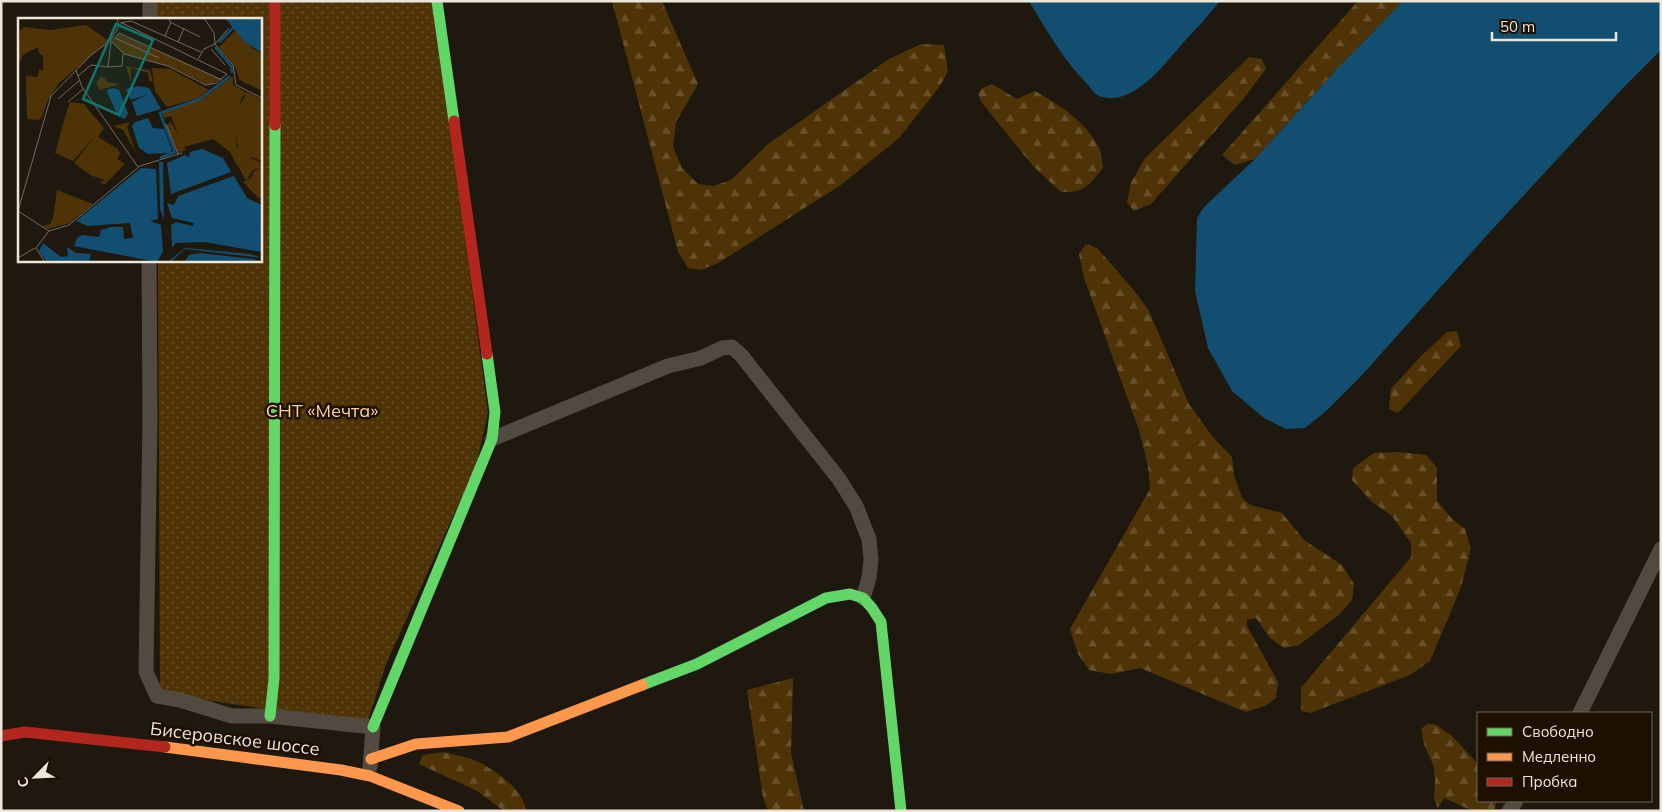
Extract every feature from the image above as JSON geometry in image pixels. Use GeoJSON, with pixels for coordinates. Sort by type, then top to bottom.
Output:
{"type":"FeatureCollection","features":[{"type":"Feature","properties":{"kind":"street"},"geometry":{"type":"LineString","coordinates":[[150,1],[150,18]]}},
{"type":"Feature","properties":{"kind":"street"},"geometry":{"type":"LineString","coordinates":[[270,716],[274,679],[275,1]]}},
{"type":"Feature","properties":{"kind":"street"},"geometry":{"type":"LineString","coordinates":[[370,776],[373,727],[492,439],[495,412],[436,1]]}},
{"type":"Feature","properties":{"kind":"street"},"geometry":{"type":"LineString","coordinates":[[149,261],[150,419],[146,672],[158,696],[180,700],[232,716],[270,716],[373,727]]}},
{"type":"Feature","properties":{"kind":"street"},"geometry":{"type":"LineString","coordinates":[[492,439],[668,366],[701,358],[722,348],[732,347],[741,355],[839,480],[856,506],[869,539],[871,559],[869,578],[863,598]]}},
{"type":"Feature","properties":{"kind":"street"},"geometry":{"type":"LineString","coordinates":[[1580,712],[1661,549]]}},
{"type":"Feature","properties":{"kind":"street"},"geometry":{"type":"LineString","coordinates":[[371,759],[416,744],[508,737],[697,664],[826,598],[850,594],[863,598],[881,622],[901,811]]}},
{"type":"Feature","properties":{"kind":"street","name":"Бисеровское шоссе"},"geometry":{"type":"LineString","coordinates":[[1,736],[25,732],[200,751],[341,770],[370,776],[459,811]]}},
{"type":"Feature","properties":{"kind":"green space","name":"СНТ «Мечта»"},"geometry":{"type":"Polygon","coordinates":[[[157,1],[434,1],[488,413],[476,466],[386,664],[367,724],[160,693],[158,261],[261,261],[261,18],[157,18],[157,1]]]}},
{"type":"Feature","properties":{"kind":"green space"},"geometry":{"type":"Polygon","coordinates":[[[612,1],[662,1],[698,84],[676,122],[673,147],[682,168],[698,184],[713,186],[731,180],[768,144],[889,59],[921,44],[944,45],[948,71],[940,86],[899,138],[841,185],[720,262],[701,270],[688,268],[678,252],[612,1]]]}},
{"type":"Feature","properties":{"kind":"green space"},"geometry":{"type":"Polygon","coordinates":[[[1358,1],[1403,1],[1335,71],[1255,159],[1235,165],[1222,155],[1358,1]]]}},
{"type":"Feature","properties":{"kind":"green space"},"geometry":{"type":"Polygon","coordinates":[[[1249,57],[1262,59],[1266,69],[1244,98],[1151,204],[1134,211],[1127,202],[1131,183],[1145,158],[1249,57]]]}},
{"type":"Feature","properties":{"kind":"green space"},"geometry":{"type":"Polygon","coordinates":[[[992,84],[1017,99],[1035,91],[1063,108],[1080,122],[1099,148],[1103,168],[1086,187],[1076,191],[1061,192],[1033,166],[982,103],[978,94],[982,88],[992,84]]]}},
{"type":"Feature","properties":{"kind":"green space"},"geometry":{"type":"Polygon","coordinates":[[[1086,244],[1097,248],[1148,309],[1189,404],[1212,436],[1232,457],[1234,475],[1242,498],[1250,505],[1282,513],[1304,540],[1342,565],[1354,584],[1352,600],[1340,614],[1299,645],[1284,648],[1270,638],[1256,618],[1247,620],[1247,626],[1278,682],[1276,698],[1265,706],[1246,712],[1140,668],[1111,674],[1089,670],[1078,654],[1070,629],[1150,489],[1148,466],[1139,430],[1084,278],[1079,254],[1086,244]]]}},
{"type":"Feature","properties":{"kind":"green space"},"geometry":{"type":"Polygon","coordinates":[[[1457,331],[1461,346],[1398,413],[1389,409],[1391,389],[1421,356],[1447,332],[1457,331]]]}},
{"type":"Feature","properties":{"kind":"green space"},"geometry":{"type":"Polygon","coordinates":[[[1400,452],[1426,455],[1437,468],[1437,501],[1453,520],[1465,529],[1471,548],[1461,587],[1430,661],[1410,675],[1310,713],[1301,711],[1301,688],[1411,557],[1411,543],[1392,516],[1371,501],[1352,480],[1353,468],[1374,453],[1400,452]]]}},
{"type":"Feature","properties":{"kind":"green space"},"geometry":{"type":"Polygon","coordinates":[[[793,678],[791,753],[804,811],[768,811],[763,797],[747,690],[793,678]]]}},
{"type":"Feature","properties":{"kind":"green space"},"geometry":{"type":"Polygon","coordinates":[[[1427,724],[1435,724],[1452,736],[1477,763],[1477,802],[1497,802],[1494,811],[1473,811],[1444,798],[1438,808],[1434,799],[1434,767],[1424,744],[1421,729],[1427,724]]]}},
{"type":"Feature","properties":{"kind":"green space"},"geometry":{"type":"Polygon","coordinates":[[[443,752],[472,759],[495,772],[521,796],[526,811],[504,811],[477,791],[419,764],[423,755],[443,752]]]}},
{"type":"Feature","properties":{"kind":"water"},"geometry":{"type":"Polygon","coordinates":[[[1029,1],[1220,1],[1157,73],[1135,90],[1123,96],[1111,98],[1099,96],[1079,76],[1056,45],[1029,1]]]}},
{"type":"Feature","properties":{"kind":"water"},"geometry":{"type":"Polygon","coordinates":[[[1403,1],[1661,1],[1661,50],[1623,88],[1488,234],[1363,374],[1324,413],[1305,428],[1286,429],[1264,418],[1232,391],[1208,348],[1195,291],[1197,218],[1204,207],[1255,159],[1335,71],[1403,1]]]}},
{"type":"Feature","properties":{"kind":"traffic: fast"},"geometry":{"type":"LineString","coordinates":[[437,1],[454,121]]}},
{"type":"Feature","properties":{"kind":"traffic: fast"},"geometry":{"type":"LineString","coordinates":[[270,716],[274,679],[275,125]]}},
{"type":"Feature","properties":{"kind":"traffic: fast"},"geometry":{"type":"LineString","coordinates":[[373,727],[492,439],[495,412],[487,354]]}},
{"type":"Feature","properties":{"kind":"traffic: fast"},"geometry":{"type":"LineString","coordinates":[[642,685],[697,664],[826,598],[850,594],[863,598],[881,622],[901,811]]}},
{"type":"Feature","properties":{"kind":"traffic: slow"},"geometry":{"type":"LineString","coordinates":[[371,759],[416,744],[508,737],[642,685]]}},
{"type":"Feature","properties":{"kind":"traffic: slow"},"geometry":{"type":"LineString","coordinates":[[165,747],[341,770],[370,776],[459,811]]}},
{"type":"Feature","properties":{"kind":"traffic: jam"},"geometry":{"type":"LineString","coordinates":[[275,1],[275,125]]}},
{"type":"Feature","properties":{"kind":"traffic: jam"},"geometry":{"type":"LineString","coordinates":[[454,121],[487,354]]}},
{"type":"Feature","properties":{"kind":"traffic: jam"},"geometry":{"type":"LineString","coordinates":[[1,736],[25,732],[165,747]]}}]}
